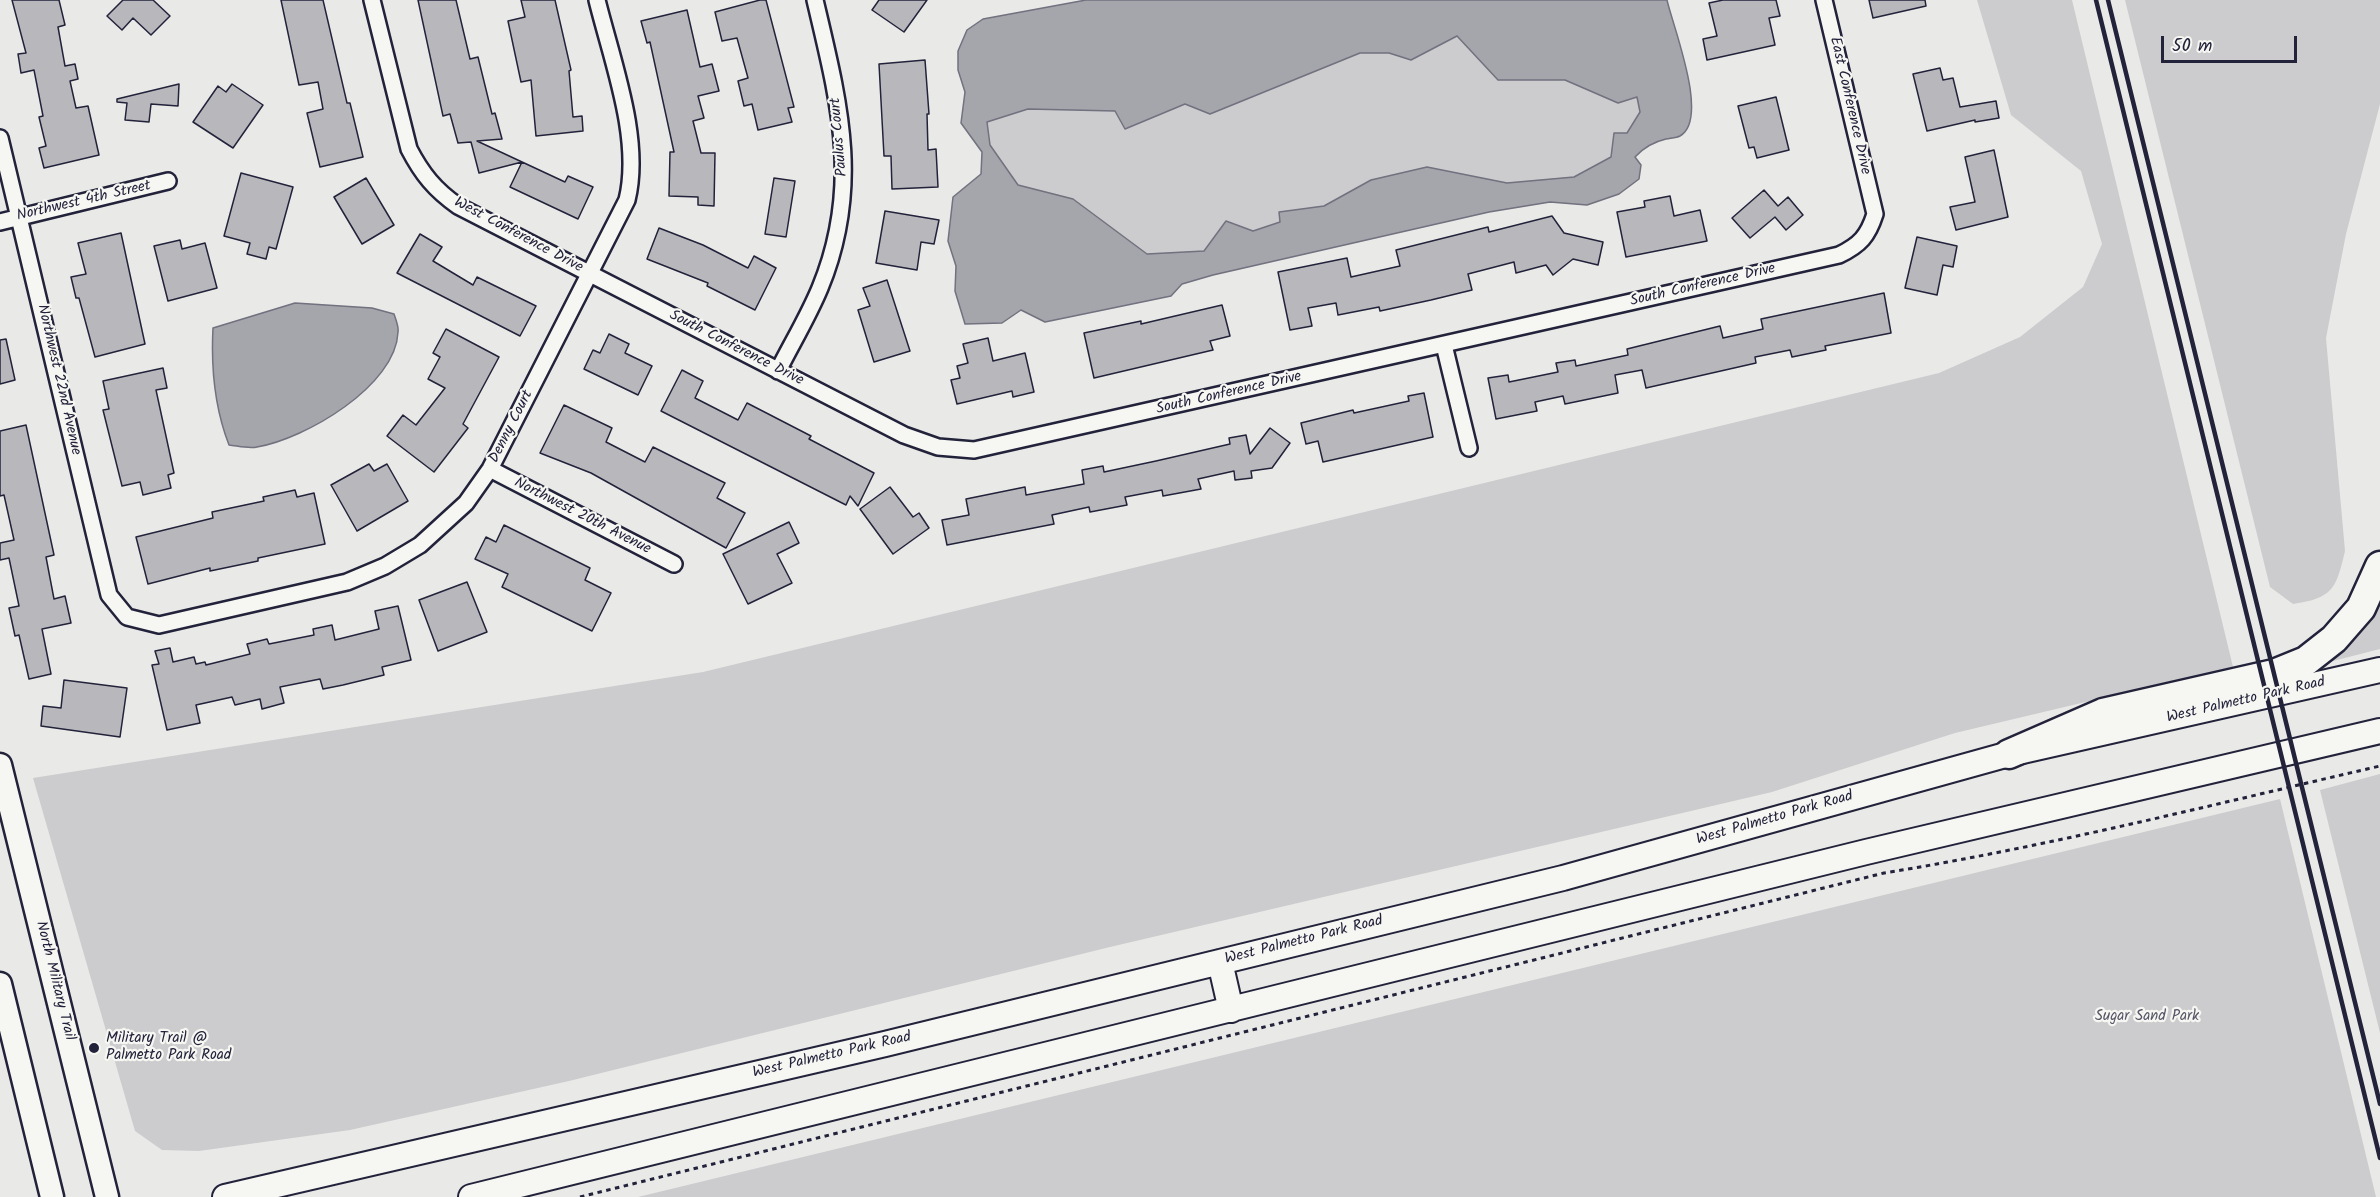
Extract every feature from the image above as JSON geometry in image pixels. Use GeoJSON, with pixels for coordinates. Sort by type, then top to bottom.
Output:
{"type":"FeatureCollection","features":[{"type":"Feature","properties":{"kind":"highway"},"geometry":{"type":"LineString","coordinates":[[2009,754],[2103,713],[2293,668],[2320,652],[2348,625],[2372,589],[2380,566]]}},
{"type":"Feature","properties":{"kind":"main road","name":"West Palmetto Park Road"},"geometry":{"type":"LineString","coordinates":[[225,1197],[735,1079],[1220,962],[1563,878],[2009,754],[2380,670]]}},
{"type":"Feature","properties":{"kind":"main road"},"geometry":{"type":"LineString","coordinates":[[471,1197],[1866,852],[2380,731]]}},
{"type":"Feature","properties":{"kind":"main road","name":"North Military Trail"},"geometry":{"type":"LineString","coordinates":[[0,765],[107,1197]]}},
{"type":"Feature","properties":{"kind":"main road"},"geometry":{"type":"LineString","coordinates":[[1220,962],[1231,1010]]}},
{"type":"Feature","properties":{"kind":"main road"},"geometry":{"type":"LineString","coordinates":[[0,984],[52,1197]]}},
{"type":"Feature","properties":{"kind":"street","name":"West Conference Drive"},"geometry":{"type":"LineString","coordinates":[[372,0],[404,134],[414,159],[429,182],[458,206],[590,274]]}},
{"type":"Feature","properties":{"kind":"street","name":"Denny Court"},"geometry":{"type":"LineString","coordinates":[[127,617],[159,626],[347,582],[403,556],[437,532],[466,503],[490,469],[627,200],[632,179],[633,157],[597,0]]}},
{"type":"Feature","properties":{"kind":"street","name":"Paulus Court"},"geometry":{"type":"LineString","coordinates":[[778,371],[820,286],[832,251],[842,206],[845,159],[842,122],[815,0]]}},
{"type":"Feature","properties":{"kind":"street","name":"East Conference Drive"},"geometry":{"type":"LineString","coordinates":[[1824,0],[1874,212]]}},
{"type":"Feature","properties":{"kind":"street","name":"Northwest 22nd Avenue"},"geometry":{"type":"LineString","coordinates":[[0,138],[110,595],[127,617]]}},
{"type":"Feature","properties":{"kind":"street","name":"Northwest 4th Street"},"geometry":{"type":"LineString","coordinates":[[0,222],[168,181]]}},
{"type":"Feature","properties":{"kind":"street","name":"South Conference Drive"},"geometry":{"type":"LineString","coordinates":[[590,274],[921,442],[956,450],[974,450],[1839,255],[1857,247],[1869,232],[1874,212]]}},
{"type":"Feature","properties":{"kind":"street"},"geometry":{"type":"LineString","coordinates":[[1444,345],[1469,448]]}},
{"type":"Feature","properties":{"kind":"street","name":"Northwest 20th Avenue"},"geometry":{"type":"LineString","coordinates":[[490,469],[674,564]]}},
{"type":"Feature","properties":{"kind":"path"},"geometry":{"type":"LineString","coordinates":[[580,1197],[1884,873],[1962,860],[2114,828],[2380,766]]}},
{"type":"Feature","properties":{"kind":"green space"},"geometry":{"type":"Polygon","coordinates":[[[1977,0],[2072,0],[2233,667],[1955,733],[1772,792],[1110,947],[569,1081],[350,1130],[199,1151],[162,1150],[135,1131],[33,778],[703,672],[1939,373],[2020,337],[2083,287],[2102,244],[2081,171],[2011,115],[1977,0]]]}},
{"type":"Feature","properties":{"kind":"green space"},"geometry":{"type":"Polygon","coordinates":[[[2125,0],[2380,0],[2380,104],[2346,234],[2326,338],[2345,551],[2335,583],[2325,595],[2317,599],[2293,604],[2270,587],[2125,0]]]}},
{"type":"Feature","properties":{"kind":"green space"},"geometry":{"type":"Polygon","coordinates":[[[1457,36],[1498,80],[1565,80],[1618,103],[1637,97],[1640,112],[1627,133],[1614,133],[1611,157],[1574,177],[1507,184],[1427,167],[1371,180],[1324,206],[1279,212],[1280,222],[1253,231],[1226,221],[1204,251],[1147,254],[1073,199],[1018,185],[990,145],[987,122],[1028,109],[1115,111],[1125,129],[1185,104],[1210,114],[1360,53],[1389,53],[1411,60],[1457,36]]]}},
{"type":"Feature","properties":{"kind":"green space"},"geometry":{"type":"Polygon","coordinates":[[[2380,606],[2380,649],[2329,662],[2359,635],[2380,606]]]}},
{"type":"Feature","properties":{"kind":"green space"},"geometry":{"type":"Polygon","coordinates":[[[2380,774],[2380,1033],[2320,790],[2380,774]]]}},
{"type":"Feature","properties":{"kind":"green space","name":"Sugar Sand Park"},"geometry":{"type":"Polygon","coordinates":[[[2280,799],[2376,1197],[638,1197],[2280,799]]]}},
{"type":"Feature","properties":{"kind":"shaded area"},"geometry":{"type":"Polygon","coordinates":[[[1086,0],[1667,0],[1687,72],[1691,93],[1691,111],[1688,126],[1680,136],[1653,143],[1635,157],[1641,165],[1639,179],[1619,194],[1587,205],[1550,202],[1489,212],[1213,275],[1182,284],[1171,296],[1045,322],[1021,310],[1002,323],[965,324],[955,291],[956,266],[948,241],[953,197],[981,174],[982,152],[961,123],[965,92],[958,70],[958,51],[967,30],[983,19],[1086,0]],[[1457,36],[1411,60],[1389,53],[1360,53],[1210,114],[1185,104],[1125,129],[1115,111],[1028,109],[987,122],[990,145],[1018,185],[1073,199],[1147,254],[1204,251],[1226,221],[1253,231],[1280,222],[1279,212],[1324,206],[1371,180],[1427,167],[1507,183],[1574,177],[1611,157],[1614,133],[1627,133],[1640,112],[1637,97],[1618,103],[1565,80],[1498,80],[1457,36]]]}},
{"type":"Feature","properties":{"kind":"shaded area"},"geometry":{"type":"Polygon","coordinates":[[[295,303],[372,308],[394,314],[398,330],[393,352],[382,372],[365,390],[345,407],[322,421],[277,442],[247,448],[229,445],[220,417],[215,387],[213,328],[295,303]]]}},
{"type":"Feature","properties":{"kind":"building"},"geometry":{"type":"Polygon","coordinates":[[[12,0],[59,0],[65,25],[58,27],[65,66],[75,64],[78,79],[70,81],[76,108],[88,106],[99,155],[44,168],[39,148],[46,146],[39,117],[43,116],[34,70],[21,73],[18,54],[26,53],[12,0]]]}},
{"type":"Feature","properties":{"kind":"building"},"geometry":{"type":"Polygon","coordinates":[[[123,0],[153,0],[170,16],[151,35],[133,18],[122,30],[107,16],[123,0]]]}},
{"type":"Feature","properties":{"kind":"building"},"geometry":{"type":"Polygon","coordinates":[[[281,0],[323,0],[347,103],[350,103],[363,157],[320,167],[307,113],[323,109],[318,82],[299,85],[281,0]]]}},
{"type":"Feature","properties":{"kind":"building"},"geometry":{"type":"Polygon","coordinates":[[[418,0],[456,0],[470,59],[478,57],[492,114],[495,113],[502,139],[477,141],[565,182],[568,176],[593,187],[578,219],[510,187],[522,162],[479,173],[471,142],[458,143],[450,114],[443,116],[418,0]]]}},
{"type":"Feature","properties":{"kind":"building"},"geometry":{"type":"Polygon","coordinates":[[[521,0],[555,0],[571,70],[569,71],[573,117],[582,116],[583,131],[536,136],[531,80],[521,82],[508,21],[525,17],[521,0]]]}},
{"type":"Feature","properties":{"kind":"building"},"geometry":{"type":"Polygon","coordinates":[[[766,0],[794,107],[788,108],[792,122],[758,130],[752,104],[744,106],[738,81],[748,78],[737,38],[722,41],[715,12],[766,0]]]}},
{"type":"Feature","properties":{"kind":"building"},"geometry":{"type":"Polygon","coordinates":[[[879,0],[927,0],[904,32],[872,10],[879,0]]]}},
{"type":"Feature","properties":{"kind":"building"},"geometry":{"type":"Polygon","coordinates":[[[1723,0],[1776,0],[1780,16],[1769,18],[1775,45],[1707,60],[1703,39],[1717,36],[1709,3],[1723,0]]]}},
{"type":"Feature","properties":{"kind":"building"},"geometry":{"type":"Polygon","coordinates":[[[1869,0],[1925,0],[1926,6],[1873,18],[1869,0]]]}},
{"type":"Feature","properties":{"kind":"building"},"geometry":{"type":"Polygon","coordinates":[[[687,10],[700,67],[712,64],[719,91],[698,96],[704,118],[693,121],[701,153],[715,153],[714,206],[698,205],[698,197],[669,196],[670,152],[674,152],[650,42],[647,43],[641,21],[687,10]]]}},
{"type":"Feature","properties":{"kind":"building"},"geometry":{"type":"Polygon","coordinates":[[[925,60],[929,114],[927,114],[928,150],[936,149],[938,187],[892,189],[891,156],[884,156],[879,64],[925,60]]]}},
{"type":"Feature","properties":{"kind":"building"},"geometry":{"type":"Polygon","coordinates":[[[1940,68],[1943,80],[1953,78],[1960,107],[1996,101],[1999,118],[1975,122],[1975,120],[1927,131],[1913,74],[1940,68]]]}},
{"type":"Feature","properties":{"kind":"building"},"geometry":{"type":"Polygon","coordinates":[[[179,84],[178,106],[151,104],[149,122],[125,120],[127,103],[117,102],[117,99],[179,84]]]}},
{"type":"Feature","properties":{"kind":"building"},"geometry":{"type":"Polygon","coordinates":[[[232,84],[263,105],[233,148],[193,122],[218,86],[226,92],[232,84]]]}},
{"type":"Feature","properties":{"kind":"building"},"geometry":{"type":"Polygon","coordinates":[[[1776,97],[1789,150],[1757,158],[1754,147],[1749,148],[1738,106],[1776,97]]]}},
{"type":"Feature","properties":{"kind":"building"},"geometry":{"type":"Polygon","coordinates":[[[1994,150],[2008,217],[1956,230],[1950,207],[1975,202],[1965,157],[1994,150]]]}},
{"type":"Feature","properties":{"kind":"building"},"geometry":{"type":"Polygon","coordinates":[[[241,173],[293,187],[276,249],[269,247],[266,259],[247,254],[250,243],[224,236],[241,173]]]}},
{"type":"Feature","properties":{"kind":"building"},"geometry":{"type":"Polygon","coordinates":[[[366,178],[394,225],[362,244],[334,197],[366,178]]]}},
{"type":"Feature","properties":{"kind":"building"},"geometry":{"type":"Polygon","coordinates":[[[774,178],[795,181],[786,237],[765,234],[774,178]]]}},
{"type":"Feature","properties":{"kind":"building"},"geometry":{"type":"Polygon","coordinates":[[[1764,190],[1778,206],[1788,197],[1803,215],[1786,230],[1775,217],[1750,238],[1732,218],[1764,190]]]}},
{"type":"Feature","properties":{"kind":"building"},"geometry":{"type":"Polygon","coordinates":[[[1670,196],[1674,216],[1700,210],[1707,241],[1626,257],[1617,212],[1645,207],[1644,201],[1670,196]]]}},
{"type":"Feature","properties":{"kind":"building"},"geometry":{"type":"Polygon","coordinates":[[[885,211],[939,220],[934,244],[921,242],[917,270],[876,263],[885,211]]]}},
{"type":"Feature","properties":{"kind":"building"},"geometry":{"type":"Polygon","coordinates":[[[1552,216],[1564,233],[1603,242],[1598,265],[1573,259],[1553,275],[1546,265],[1516,273],[1514,262],[1468,274],[1472,290],[1431,300],[1380,311],[1379,307],[1338,315],[1336,303],[1308,308],[1312,326],[1290,330],[1278,272],[1347,258],[1351,277],[1400,266],[1396,250],[1488,227],[1489,232],[1552,216]]]}},
{"type":"Feature","properties":{"kind":"building"},"geometry":{"type":"Polygon","coordinates":[[[659,228],[703,245],[748,268],[754,256],[776,268],[755,310],[707,286],[708,283],[647,259],[659,228]]]}},
{"type":"Feature","properties":{"kind":"building"},"geometry":{"type":"Polygon","coordinates":[[[121,233],[145,344],[95,357],[71,277],[86,274],[78,243],[121,233]]]}},
{"type":"Feature","properties":{"kind":"building"},"geometry":{"type":"Polygon","coordinates":[[[420,234],[442,247],[433,261],[473,285],[477,277],[536,306],[520,336],[397,273],[420,234]]]}},
{"type":"Feature","properties":{"kind":"building"},"geometry":{"type":"Polygon","coordinates":[[[1917,237],[1957,246],[1953,267],[1943,265],[1937,295],[1905,288],[1917,237]]]}},
{"type":"Feature","properties":{"kind":"building"},"geometry":{"type":"Polygon","coordinates":[[[180,240],[182,249],[205,243],[217,288],[168,301],[154,246],[180,240]]]}},
{"type":"Feature","properties":{"kind":"building"},"geometry":{"type":"Polygon","coordinates":[[[887,280],[910,351],[874,362],[858,310],[870,306],[863,288],[887,280]]]}},
{"type":"Feature","properties":{"kind":"building"},"geometry":{"type":"Polygon","coordinates":[[[1884,293],[1891,333],[1825,346],[1826,350],[1792,357],[1790,350],[1755,357],[1756,363],[1646,388],[1642,370],[1615,375],[1618,393],[1565,404],[1563,396],[1535,402],[1537,411],[1496,419],[1488,378],[1508,375],[1509,382],[1558,372],[1556,363],[1575,360],[1576,366],[1628,355],[1627,349],[1720,326],[1723,338],[1763,329],[1761,319],[1884,293]]]}},
{"type":"Feature","properties":{"kind":"building"},"geometry":{"type":"Polygon","coordinates":[[[1222,305],[1230,336],[1210,341],[1213,350],[1094,378],[1084,333],[1141,321],[1141,324],[1222,305]]]}},
{"type":"Feature","properties":{"kind":"building"},"geometry":{"type":"Polygon","coordinates":[[[446,329],[499,357],[463,424],[468,428],[434,472],[387,436],[403,415],[416,425],[445,388],[428,379],[440,357],[433,353],[446,329]]]}},
{"type":"Feature","properties":{"kind":"building"},"geometry":{"type":"Polygon","coordinates":[[[609,334],[629,344],[625,353],[652,366],[638,395],[584,369],[593,350],[600,353],[609,334]]]}},
{"type":"Feature","properties":{"kind":"building"},"geometry":{"type":"Polygon","coordinates":[[[988,338],[993,361],[1025,353],[1034,392],[1013,397],[1012,391],[957,404],[951,380],[960,378],[957,366],[968,363],[963,344],[988,338]]]}},
{"type":"Feature","properties":{"kind":"building"},"geometry":{"type":"Polygon","coordinates":[[[6,339],[15,380],[0,384],[0,340],[6,339]]]}},
{"type":"Feature","properties":{"kind":"building"},"geometry":{"type":"Polygon","coordinates":[[[163,368],[167,388],[156,390],[174,473],[168,475],[171,488],[143,495],[140,482],[122,486],[103,410],[109,409],[103,381],[163,368]]]}},
{"type":"Feature","properties":{"kind":"building"},"geometry":{"type":"Polygon","coordinates":[[[682,370],[703,381],[695,398],[738,420],[747,403],[811,436],[809,439],[874,473],[858,506],[850,496],[846,505],[661,411],[682,370]]]}},
{"type":"Feature","properties":{"kind":"building"},"geometry":{"type":"Polygon","coordinates":[[[1424,393],[1433,437],[1323,462],[1318,441],[1306,444],[1301,423],[1353,410],[1354,413],[1409,401],[1408,396],[1424,393]]]}},
{"type":"Feature","properties":{"kind":"building"},"geometry":{"type":"Polygon","coordinates":[[[564,405],[612,428],[606,442],[645,462],[653,447],[725,483],[717,498],[745,513],[726,548],[591,473],[540,453],[564,405]]]}},
{"type":"Feature","properties":{"kind":"building"},"geometry":{"type":"Polygon","coordinates":[[[26,425],[54,555],[46,557],[54,599],[65,596],[71,623],[42,629],[51,674],[29,679],[19,635],[15,636],[9,608],[19,606],[9,558],[0,560],[0,543],[14,540],[4,495],[0,496],[0,431],[26,425]]]}},
{"type":"Feature","properties":{"kind":"building"},"geometry":{"type":"Polygon","coordinates":[[[1270,428],[1290,443],[1272,468],[1251,471],[1252,478],[1235,480],[1234,471],[1198,479],[1201,489],[1163,496],[1162,490],[1125,497],[1127,505],[1090,512],[1089,507],[1052,515],[1054,524],[947,545],[942,520],[969,515],[966,499],[1025,487],[1026,495],[1084,484],[1082,470],[1103,466],[1104,472],[1156,461],[1230,444],[1229,438],[1246,435],[1250,454],[1270,428]]]}},
{"type":"Feature","properties":{"kind":"building"},"geometry":{"type":"Polygon","coordinates":[[[369,464],[374,471],[387,464],[408,501],[357,531],[331,485],[369,464]]]}},
{"type":"Feature","properties":{"kind":"building"},"geometry":{"type":"Polygon","coordinates":[[[890,487],[913,517],[919,513],[929,528],[893,554],[860,509],[890,487]]]}},
{"type":"Feature","properties":{"kind":"building"},"geometry":{"type":"Polygon","coordinates":[[[295,490],[297,497],[314,493],[325,544],[210,571],[210,568],[148,584],[136,537],[213,518],[212,512],[264,501],[263,497],[295,490]]]}},
{"type":"Feature","properties":{"kind":"building"},"geometry":{"type":"Polygon","coordinates":[[[789,522],[799,543],[777,554],[792,583],[748,604],[723,554],[789,522]]]}},
{"type":"Feature","properties":{"kind":"building"},"geometry":{"type":"Polygon","coordinates":[[[504,525],[590,568],[585,580],[611,593],[592,631],[502,587],[508,574],[475,559],[486,537],[496,542],[504,525]]]}},
{"type":"Feature","properties":{"kind":"building"},"geometry":{"type":"Polygon","coordinates":[[[467,582],[487,632],[438,651],[419,600],[467,582]]]}},
{"type":"Feature","properties":{"kind":"building"},"geometry":{"type":"Polygon","coordinates":[[[398,606],[411,660],[382,667],[384,675],[323,689],[320,679],[280,687],[284,703],[262,709],[260,699],[235,705],[232,697],[196,705],[200,723],[167,730],[152,665],[159,664],[155,651],[170,648],[173,662],[194,657],[196,664],[205,662],[206,665],[250,654],[247,644],[267,639],[269,644],[314,635],[313,629],[332,625],[335,640],[379,629],[375,611],[398,606]]]}},
{"type":"Feature","properties":{"kind":"building"},"geometry":{"type":"Polygon","coordinates":[[[64,680],[127,688],[120,737],[41,726],[43,706],[61,708],[64,680]]]}},
{"type":"Feature","properties":{"kind":"railway"},"geometry":{"type":"LineString","coordinates":[[2096,0],[2380,1158]]}},
{"type":"Feature","properties":{"kind":"railway"},"geometry":{"type":"LineString","coordinates":[[2108,0],[2380,1104]]}},
{"type":"Feature","properties":{"kind":"place","name":"Military Trail @ Palmetto Park Road"},"geometry":{"type":"Point","coordinates":[94,1048]}}]}
